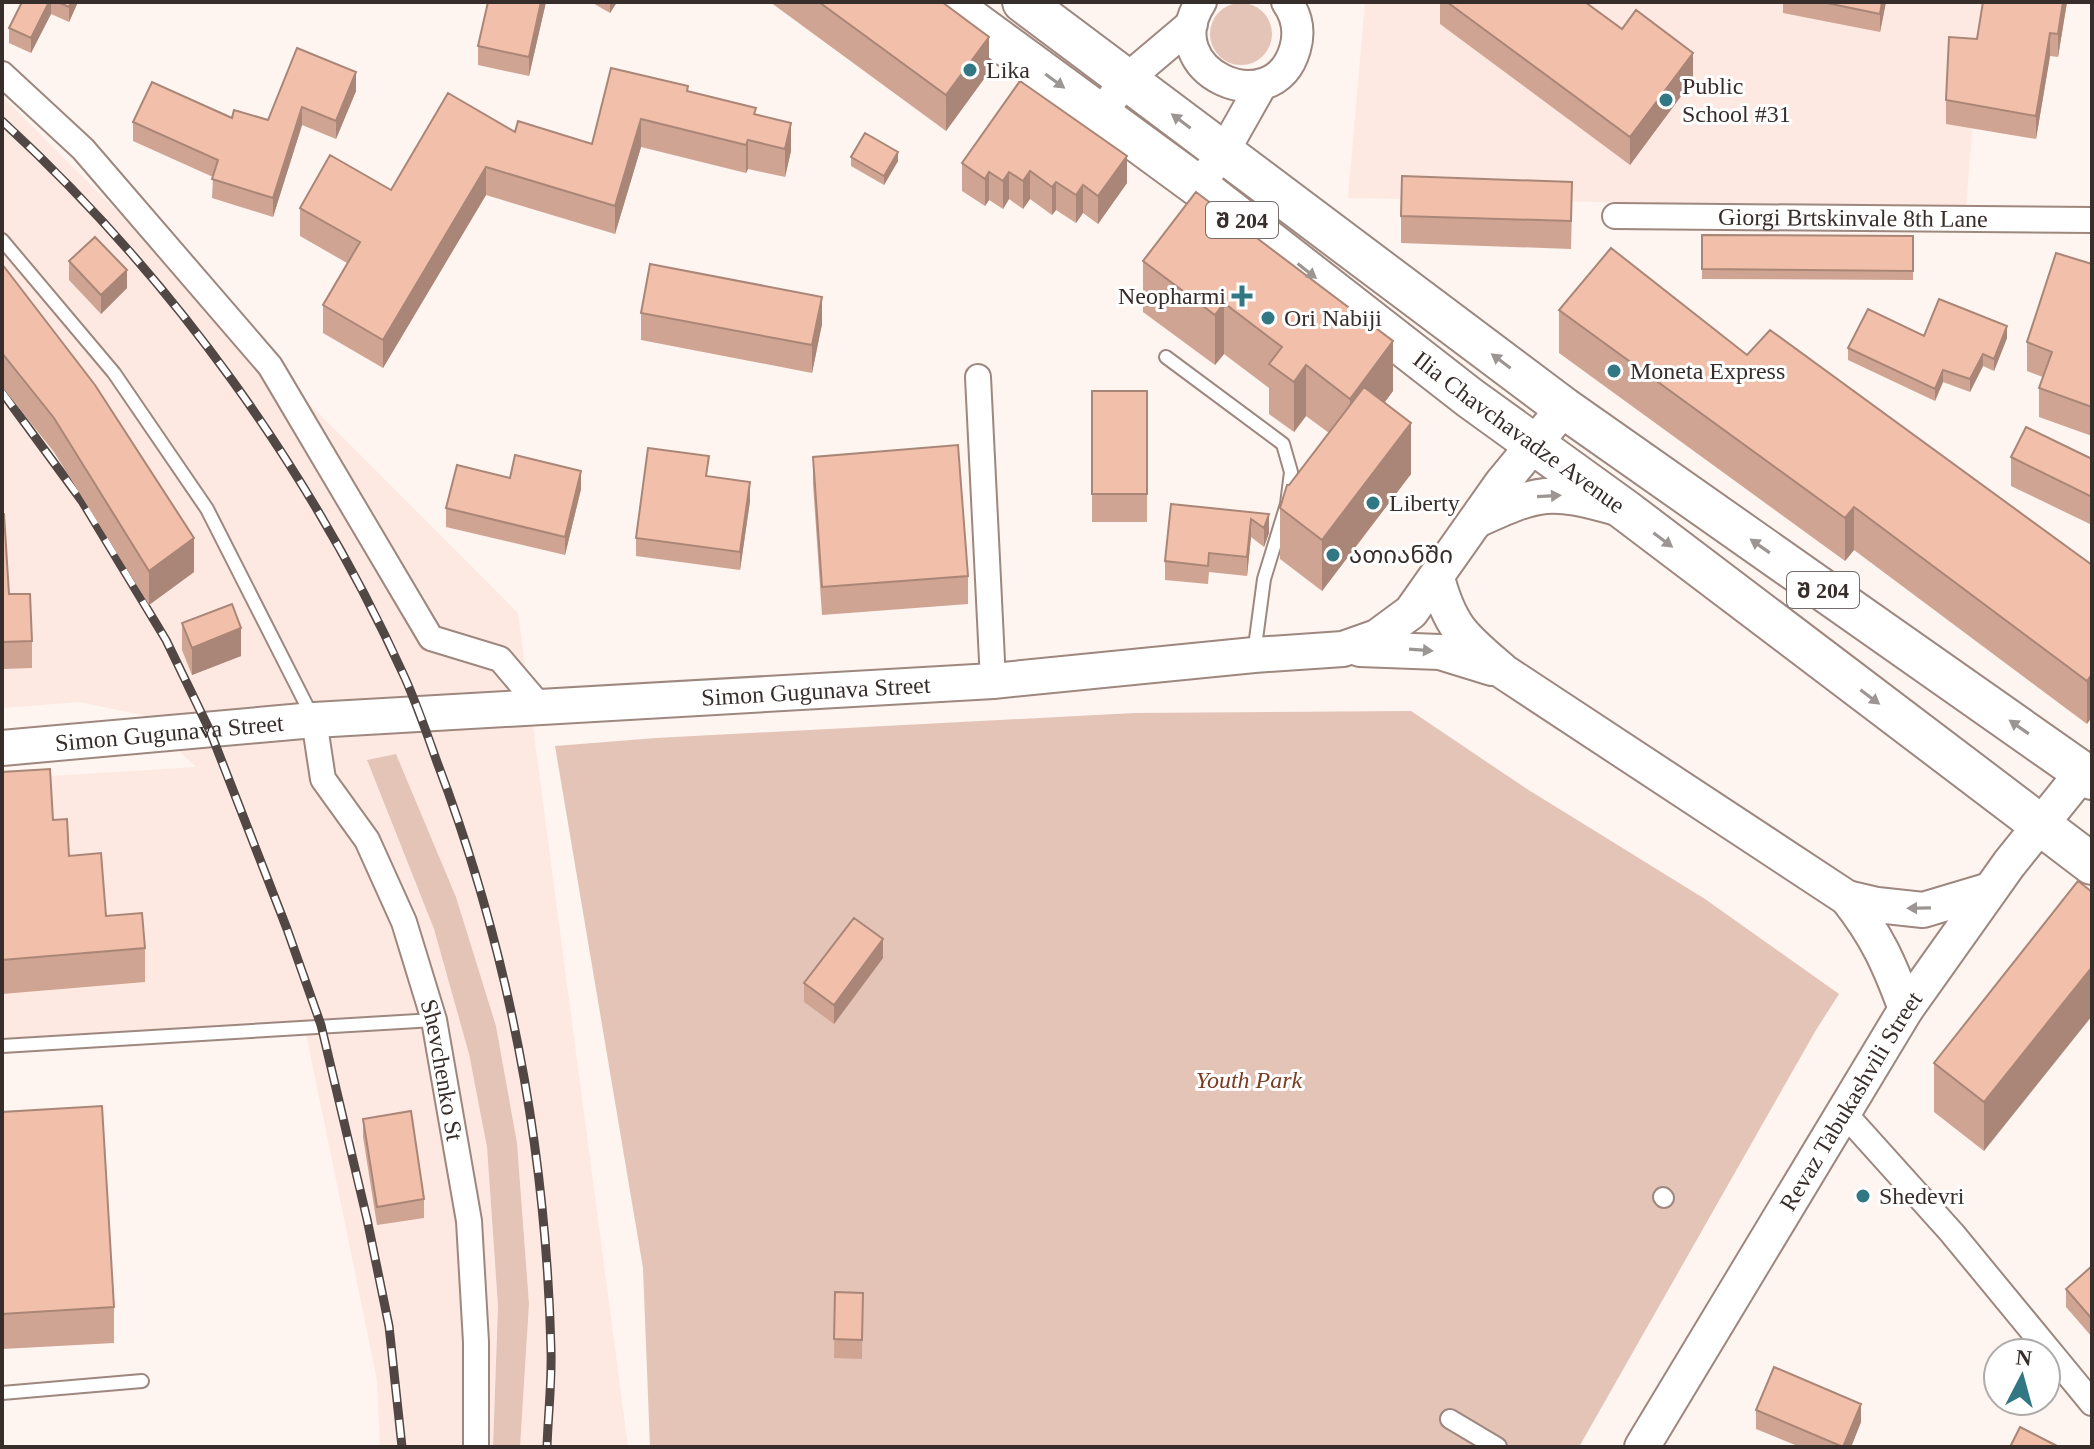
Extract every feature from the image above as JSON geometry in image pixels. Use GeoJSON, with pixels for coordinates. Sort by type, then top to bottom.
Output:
{"type":"FeatureCollection","features":[{"type":"Feature","properties":{"kind":"main road","name":"Ilia Chavchavadze Avenue"},"geometry":{"type":"LineString","coordinates":[[947,2],[1198,186],[1533,444],[1625,510],[2092,864]]}},
{"type":"Feature","properties":{"kind":"main road","name":"Ilia Chavchavadze Avenue"},"geometry":{"type":"LineString","coordinates":[[1023,2],[1564,408],[2089,770]]}},
{"type":"Feature","properties":{"kind":"main road","name":"Simon Gugunava Street"},"geometry":{"type":"LineString","coordinates":[[2,748],[314,720],[993,681],[1343,649],[1377,637],[1411,612],[1533,444],[1564,408]]}},
{"type":"Feature","properties":{"kind":"main road"},"geometry":{"type":"LineString","coordinates":[[1476,520],[1519,501],[1548,494],[1575,496],[1625,510]]}},
{"type":"Feature","properties":{"kind":"main road"},"geometry":{"type":"LineString","coordinates":[[1437,578],[1444,606],[1453,623],[1469,642],[1504,672],[1847,898],[1886,956],[1906,1009]]}},
{"type":"Feature","properties":{"kind":"main road"},"geometry":{"type":"LineString","coordinates":[[1343,649],[1440,652],[1504,672]]}},
{"type":"Feature","properties":{"kind":"main road","name":"Revaz Tabukashvili Street"},"geometry":{"type":"LineString","coordinates":[[1642,1447],[1906,1009],[2039,825],[2089,770]]}},
{"type":"Feature","properties":{"kind":"main road"},"geometry":{"type":"LineString","coordinates":[[1847,898],[1923,910],[1990,890]]}},
{"type":"Feature","properties":{"kind":"street"},"geometry":{"type":"LineString","coordinates":[[1196,13],[1192,46],[1202,66],[1218,80],[1240,86],[1262,84],[1280,73],[1292,57],[1298,39],[1295,8]]}},
{"type":"Feature","properties":{"kind":"street"},"geometry":{"type":"LineString","coordinates":[[1100,114],[1127,79],[1196,13]]}},
{"type":"Feature","properties":{"kind":"street"},"geometry":{"type":"LineString","coordinates":[[2,74],[83,149],[270,366],[431,638],[500,659],[540,706]]}},
{"type":"Feature","properties":{"kind":"street"},"geometry":{"type":"LineString","coordinates":[[1198,186],[1223,153],[1262,84]]}},
{"type":"Feature","properties":{"kind":"street","name":"Giorgi Brtskinvale 8th Lane"},"geometry":{"type":"LineString","coordinates":[[1615,216],[2092,220]]}},
{"type":"Feature","properties":{"kind":"street"},"geometry":{"type":"LineString","coordinates":[[978,377],[993,681]]}},
{"type":"Feature","properties":{"kind":"street","name":"Shevchenko St"},"geometry":{"type":"LineString","coordinates":[[314,720],[323,779],[367,840],[404,922],[434,1020],[469,1221],[476,1342],[476,1447]]}},
{"type":"Feature","properties":{"kind":"street"},"geometry":{"type":"LineString","coordinates":[[1844,1113],[1952,1233],[2092,1403]]}},
{"type":"Feature","properties":{"kind":"street"},"geometry":{"type":"LineString","coordinates":[[1450,1419],[1497,1447]]}},
{"type":"Feature","properties":{"kind":"lane"},"geometry":{"type":"LineString","coordinates":[[2,240],[114,373],[207,509],[314,720]]}},
{"type":"Feature","properties":{"kind":"lane"},"geometry":{"type":"LineString","coordinates":[[1166,357],[1283,444],[1291,472],[1287,504],[1264,579],[1254,655]]}},
{"type":"Feature","properties":{"kind":"lane"},"geometry":{"type":"LineString","coordinates":[[2,1046],[434,1020]]}},
{"type":"Feature","properties":{"kind":"lane"},"geometry":{"type":"LineString","coordinates":[[2,1393],[142,1381]]}},
{"type":"Feature","properties":{"kind":"shaded area","name":"Public School #31"},"geometry":{"type":"Polygon","coordinates":[[[1365,2],[1982,2],[1966,208],[1348,198],[1365,2]]]}},
{"type":"Feature","properties":{"kind":"shaded area"},"geometry":{"type":"Polygon","coordinates":[[[2,96],[518,613],[628,1447],[520,1447],[529,1304],[517,1143],[496,1026],[456,897],[396,754],[367,761],[434,929],[469,1054],[487,1147],[498,1306],[493,1447],[380,1447],[377,1380],[306,1033],[2,1054],[2,779],[196,767],[142,715],[79,702],[2,708],[2,96]]]}},
{"type":"Feature","properties":{"kind":"green space"},"geometry":{"type":"Polygon","coordinates":[[[1235,3],[1247,3],[1263,12],[1270,22],[1270,46],[1263,56],[1247,65],[1235,65],[1215,51],[1210,40],[1210,28],[1224,8],[1235,3]]]}},
{"type":"Feature","properties":{"kind":"green space","name":"Youth Park"},"geometry":{"type":"Polygon","coordinates":[[[1411,711],[1527,789],[1705,899],[1839,994],[1579,1447],[650,1447],[643,1268],[555,746],[1134,713],[1411,711]]]}},
{"type":"Feature","properties":{"kind":"green space"},"geometry":{"type":"Polygon","coordinates":[[[396,754],[456,897],[496,1026],[517,1143],[529,1304],[520,1447],[493,1447],[498,1306],[487,1147],[469,1054],[434,929],[367,760],[396,754]]]}},
{"type":"Feature","properties":{"kind":"building"},"geometry":{"type":"Polygon","coordinates":[[[22,2],[49,2],[31,38],[9,28],[22,2]]]}},
{"type":"Feature","properties":{"kind":"building"},"geometry":{"type":"Polygon","coordinates":[[[488,2],[541,2],[529,57],[478,46],[488,2]]]}},
{"type":"Feature","properties":{"kind":"building"},"geometry":{"type":"Polygon","coordinates":[[[819,2],[942,2],[989,37],[946,95],[819,2]]]}},
{"type":"Feature","properties":{"kind":"building"},"geometry":{"type":"Polygon","coordinates":[[[1447,2],[1585,2],[1622,29],[1636,10],[1693,53],[1630,137],[1447,2]]]}},
{"type":"Feature","properties":{"kind":"building"},"geometry":{"type":"Polygon","coordinates":[[[1822,2],[1882,2],[1880,14],[1822,2]]]}},
{"type":"Feature","properties":{"kind":"building"},"geometry":{"type":"Polygon","coordinates":[[[1983,2],[2063,2],[2058,34],[2050,33],[2036,116],[1946,100],[1949,37],[1977,39],[1983,2]]]}},
{"type":"Feature","properties":{"kind":"building"},"geometry":{"type":"Polygon","coordinates":[[[297,48],[356,72],[336,121],[302,107],[273,198],[212,179],[218,160],[133,122],[152,82],[232,118],[234,110],[268,120],[297,48]]]}},
{"type":"Feature","properties":{"kind":"building"},"geometry":{"type":"Polygon","coordinates":[[[611,68],[688,86],[687,91],[756,108],[754,114],[791,123],[785,149],[748,140],[746,145],[641,119],[615,206],[486,167],[383,340],[323,305],[360,242],[300,208],[330,155],[391,190],[448,93],[515,132],[518,121],[592,144],[611,68]]]}},
{"type":"Feature","properties":{"kind":"building"},"geometry":{"type":"Polygon","coordinates":[[[1020,81],[1127,156],[1098,196],[1083,185],[1076,195],[1056,182],[1052,187],[1030,171],[1023,181],[1009,172],[1003,181],[989,172],[985,179],[962,163],[1020,81]]]}},
{"type":"Feature","properties":{"kind":"building"},"geometry":{"type":"Polygon","coordinates":[[[865,133],[898,152],[884,176],[851,157],[865,133]]]}},
{"type":"Feature","properties":{"kind":"building"},"geometry":{"type":"Polygon","coordinates":[[[1402,176],[1572,182],[1571,221],[1401,216],[1402,176]]]}},
{"type":"Feature","properties":{"kind":"building"},"geometry":{"type":"Polygon","coordinates":[[[1196,192],[1393,341],[1350,399],[1306,365],[1294,382],[1269,364],[1282,347],[1224,303],[1215,315],[1143,261],[1196,192]]]}},
{"type":"Feature","properties":{"kind":"building"},"geometry":{"type":"Polygon","coordinates":[[[1702,235],[1913,236],[1913,271],[1702,269],[1702,235]]]}},
{"type":"Feature","properties":{"kind":"building"},"geometry":{"type":"Polygon","coordinates":[[[95,237],[127,270],[101,295],[69,261],[95,237]]]}},
{"type":"Feature","properties":{"kind":"building"},"geometry":{"type":"Polygon","coordinates":[[[1611,248],[1747,355],[1770,330],[2092,565],[2092,674],[2087,681],[1854,507],[1845,518],[1559,310],[1611,248]]]}},
{"type":"Feature","properties":{"kind":"building"},"geometry":{"type":"Polygon","coordinates":[[[2056,253],[2092,264],[2092,407],[2039,388],[2052,352],[2027,342],[2056,253]]]}},
{"type":"Feature","properties":{"kind":"building"},"geometry":{"type":"Polygon","coordinates":[[[2,264],[95,385],[194,538],[149,571],[54,418],[2,353],[2,264]]]}},
{"type":"Feature","properties":{"kind":"building"},"geometry":{"type":"Polygon","coordinates":[[[650,264],[822,297],[812,345],[641,313],[650,264]]]}},
{"type":"Feature","properties":{"kind":"building"},"geometry":{"type":"Polygon","coordinates":[[[1939,299],[2007,326],[1994,359],[1983,354],[1970,379],[1943,370],[1935,389],[1848,348],[1868,309],[1924,336],[1939,299]]]}},
{"type":"Feature","properties":{"kind":"building"},"geometry":{"type":"Polygon","coordinates":[[[1364,387],[1411,423],[1322,540],[1280,508],[1287,485],[1364,387]]]}},
{"type":"Feature","properties":{"kind":"building"},"geometry":{"type":"Polygon","coordinates":[[[1092,391],[1147,391],[1147,494],[1092,494],[1092,391]]]}},
{"type":"Feature","properties":{"kind":"building"},"geometry":{"type":"Polygon","coordinates":[[[2026,427],[2092,459],[2092,497],[2011,457],[2026,427]]]}},
{"type":"Feature","properties":{"kind":"building"},"geometry":{"type":"Polygon","coordinates":[[[958,445],[968,576],[822,587],[813,457],[958,445]]]}},
{"type":"Feature","properties":{"kind":"building"},"geometry":{"type":"Polygon","coordinates":[[[648,448],[709,456],[706,476],[750,482],[740,552],[636,538],[648,448]]]}},
{"type":"Feature","properties":{"kind":"building"},"geometry":{"type":"Polygon","coordinates":[[[515,455],[581,471],[565,537],[446,508],[457,465],[510,478],[515,455]]]}},
{"type":"Feature","properties":{"kind":"building"},"geometry":{"type":"Polygon","coordinates":[[[1171,504],[1269,514],[1264,528],[1251,519],[1247,557],[1209,553],[1208,566],[1165,561],[1171,504]]]}},
{"type":"Feature","properties":{"kind":"building"},"geometry":{"type":"Polygon","coordinates":[[[2,514],[9,594],[30,594],[32,641],[2,642],[2,514]]]}},
{"type":"Feature","properties":{"kind":"building"},"geometry":{"type":"Polygon","coordinates":[[[232,604],[241,628],[192,648],[182,623],[232,604]]]}},
{"type":"Feature","properties":{"kind":"building"},"geometry":{"type":"Polygon","coordinates":[[[50,769],[53,820],[67,819],[69,856],[101,853],[106,916],[142,913],[145,948],[2,960],[2,772],[50,769]]]}},
{"type":"Feature","properties":{"kind":"building"},"geometry":{"type":"Polygon","coordinates":[[[2078,881],[2092,892],[2092,967],[1984,1102],[1934,1063],[2078,881]]]}},
{"type":"Feature","properties":{"kind":"building"},"geometry":{"type":"Polygon","coordinates":[[[854,918],[883,939],[834,1005],[804,983],[854,918]]]}},
{"type":"Feature","properties":{"kind":"building"},"geometry":{"type":"Polygon","coordinates":[[[102,1106],[114,1307],[2,1314],[2,1112],[102,1106]]]}},
{"type":"Feature","properties":{"kind":"building"},"geometry":{"type":"Polygon","coordinates":[[[411,1111],[424,1199],[377,1207],[363,1119],[411,1111]]]}},
{"type":"Feature","properties":{"kind":"building"},"geometry":{"type":"Polygon","coordinates":[[[2092,1266],[2092,1319],[2066,1289],[2092,1266]]]}},
{"type":"Feature","properties":{"kind":"building"},"geometry":{"type":"Polygon","coordinates":[[[835,1292],[863,1293],[862,1340],[834,1339],[835,1292]]]}},
{"type":"Feature","properties":{"kind":"building"},"geometry":{"type":"Polygon","coordinates":[[[1774,1367],[1861,1404],[1843,1447],[1756,1410],[1774,1367]]]}},
{"type":"Feature","properties":{"kind":"building"},"geometry":{"type":"Polygon","coordinates":[[[2020,1427],[2059,1447],[2010,1447],[2020,1427]]]}},
{"type":"Feature","properties":{"kind":"railway"},"geometry":{"type":"LineString","coordinates":[[2,121],[123,244],[232,380],[281,451],[326,525],[368,601],[409,688],[462,833],[484,905],[519,1051],[532,1125],[548,1274],[551,1362],[547,1447]]}},
{"type":"Feature","properties":{"kind":"railway"},"geometry":{"type":"LineString","coordinates":[[2,392],[82,501],[166,640],[210,731],[287,929],[321,1025],[367,1219],[389,1326],[402,1447]]}},
{"type":"Feature","properties":{"kind":"place","name":"Lika"},"geometry":{"type":"Point","coordinates":[970,70]}},
{"type":"Feature","properties":{"kind":"place","name":"Public School #31"},"geometry":{"type":"Point","coordinates":[1666,100]}},
{"type":"Feature","properties":{"kind":"place","name":"Neopharmi"},"geometry":{"type":"Point","coordinates":[1242,296]}},
{"type":"Feature","properties":{"kind":"place","name":"Ori Nabiji"},"geometry":{"type":"Point","coordinates":[1268,318]}},
{"type":"Feature","properties":{"kind":"place","name":"Moneta Express"},"geometry":{"type":"Point","coordinates":[1614,371]}},
{"type":"Feature","properties":{"kind":"place","name":"Liberty"},"geometry":{"type":"Point","coordinates":[1373,503]}},
{"type":"Feature","properties":{"kind":"place","name":"ათიანში"},"geometry":{"type":"Point","coordinates":[1333,555]}},
{"type":"Feature","properties":{"kind":"place","name":"Shedevri"},"geometry":{"type":"Point","coordinates":[1863,1196]}}]}
